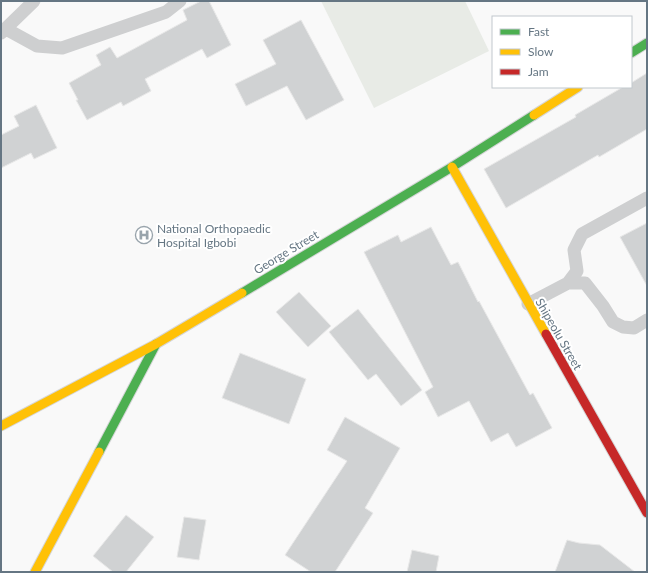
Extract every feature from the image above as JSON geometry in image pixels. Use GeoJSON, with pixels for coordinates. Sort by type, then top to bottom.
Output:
{"type":"FeatureCollection","features":[{"type":"Feature","properties":{"kind":"street"},"geometry":{"type":"LineString","coordinates":[[632,52],[647,43]]}},
{"type":"Feature","properties":{"kind":"street","name":"George Street"},"geometry":{"type":"LineString","coordinates":[[1,426],[156,344],[452,167],[576,88]]}},
{"type":"Feature","properties":{"kind":"street","name":"Shipeolu Street"},"geometry":{"type":"LineString","coordinates":[[452,167],[528,304],[647,512]]}},
{"type":"Feature","properties":{"kind":"street"},"geometry":{"type":"LineString","coordinates":[[35,572],[156,344]]}},
{"type":"Feature","properties":{"kind":"lane"},"geometry":{"type":"LineString","coordinates":[[34,1],[3,31],[37,46],[62,48],[166,12],[180,1]]}},
{"type":"Feature","properties":{"kind":"lane"},"geometry":{"type":"LineString","coordinates":[[528,304],[568,282],[577,272],[574,250],[582,234],[647,198]]}},
{"type":"Feature","properties":{"kind":"lane"},"geometry":{"type":"LineString","coordinates":[[568,282],[585,283],[603,306],[613,322],[623,327],[634,328],[647,320]]}},
{"type":"Feature","properties":{"kind":"shaded area"},"geometry":{"type":"Polygon","coordinates":[[[321,1],[465,1],[489,51],[374,108],[321,1]]]}},
{"type":"Feature","properties":{"kind":"building"},"geometry":{"type":"Polygon","coordinates":[[[201,1],[209,1],[231,45],[207,58],[202,49],[145,79],[151,91],[123,106],[121,102],[87,120],[69,83],[101,65],[96,55],[110,47],[117,58],[187,20],[183,10],[201,1]]]}},
{"type":"Feature","properties":{"kind":"building"},"geometry":{"type":"Polygon","coordinates":[[[301,20],[344,100],[306,120],[287,86],[246,106],[235,84],[276,64],[263,40],[301,20]]]}},
{"type":"Feature","properties":{"kind":"building"},"geometry":{"type":"Polygon","coordinates":[[[647,73],[647,129],[599,157],[598,155],[506,208],[484,169],[576,117],[575,115],[621,88],[632,88],[632,82],[647,73]]]}},
{"type":"Feature","properties":{"kind":"building"},"geometry":{"type":"Polygon","coordinates":[[[36,105],[57,148],[34,159],[31,153],[1,168],[1,135],[19,126],[14,116],[36,105]]]}},
{"type":"Feature","properties":{"kind":"building"},"geometry":{"type":"Polygon","coordinates":[[[647,223],[647,286],[620,237],[647,223]]]}},
{"type":"Feature","properties":{"kind":"building"},"geometry":{"type":"Polygon","coordinates":[[[431,227],[451,265],[458,262],[478,302],[479,301],[530,395],[533,393],[552,428],[516,447],[508,433],[491,442],[469,401],[438,417],[425,392],[433,387],[364,252],[398,235],[401,242],[431,227]]]}},
{"type":"Feature","properties":{"kind":"building"},"geometry":{"type":"Polygon","coordinates":[[[299,292],[331,326],[308,347],[276,312],[299,292]]]}},
{"type":"Feature","properties":{"kind":"building"},"geometry":{"type":"Polygon","coordinates":[[[358,309],[422,390],[401,406],[376,374],[368,380],[329,332],[358,309]]]}},
{"type":"Feature","properties":{"kind":"building"},"geometry":{"type":"Polygon","coordinates":[[[240,353],[306,379],[289,424],[222,398],[240,353]]]}},
{"type":"Feature","properties":{"kind":"building"},"geometry":{"type":"Polygon","coordinates":[[[345,417],[400,448],[365,508],[373,513],[335,572],[311,572],[285,555],[347,461],[327,450],[345,417]]]}},
{"type":"Feature","properties":{"kind":"building"},"geometry":{"type":"Polygon","coordinates":[[[126,515],[154,537],[126,572],[113,572],[93,556],[126,515]]]}},
{"type":"Feature","properties":{"kind":"building"},"geometry":{"type":"Polygon","coordinates":[[[184,517],[206,520],[199,560],[177,557],[184,517]]]}},
{"type":"Feature","properties":{"kind":"building"},"geometry":{"type":"Polygon","coordinates":[[[567,540],[600,545],[635,572],[555,572],[567,540]]]}},
{"type":"Feature","properties":{"kind":"building"},"geometry":{"type":"Polygon","coordinates":[[[412,550],[439,556],[436,572],[407,572],[412,550]]]}},
{"type":"Feature","properties":{"kind":"traffic: fast"},"geometry":{"type":"LineString","coordinates":[[632,52],[647,43]]}},
{"type":"Feature","properties":{"kind":"traffic: fast"},"geometry":{"type":"LineString","coordinates":[[242,293],[452,167],[534,115]]}},
{"type":"Feature","properties":{"kind":"traffic: fast"},"geometry":{"type":"LineString","coordinates":[[99,452],[156,344]]}},
{"type":"Feature","properties":{"kind":"traffic: slow"},"geometry":{"type":"LineString","coordinates":[[534,115],[576,88]]}},
{"type":"Feature","properties":{"kind":"traffic: slow"},"geometry":{"type":"LineString","coordinates":[[452,167],[546,334]]}},
{"type":"Feature","properties":{"kind":"traffic: slow"},"geometry":{"type":"LineString","coordinates":[[1,426],[156,344],[242,293]]}},
{"type":"Feature","properties":{"kind":"traffic: slow"},"geometry":{"type":"LineString","coordinates":[[35,572],[99,452]]}},
{"type":"Feature","properties":{"kind":"traffic: jam"},"geometry":{"type":"LineString","coordinates":[[546,334],[647,513]]}},
{"type":"Feature","properties":{"kind":"place","name":"National Orthopaedic Hospital Igbobi"},"geometry":{"type":"Point","coordinates":[144,235]}}]}
